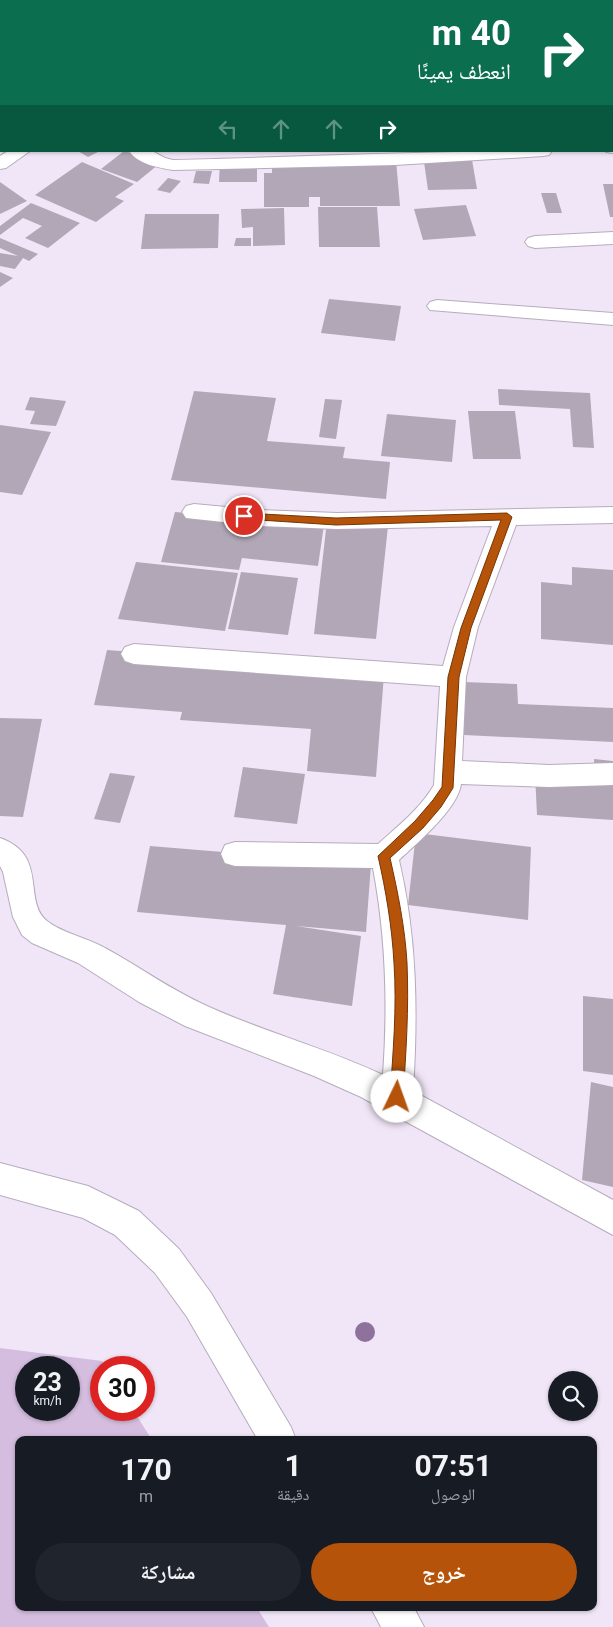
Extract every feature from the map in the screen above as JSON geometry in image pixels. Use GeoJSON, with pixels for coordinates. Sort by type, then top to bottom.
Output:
{"type":"FeatureCollection","features":[{"type":"Feature","properties":{"kind":"street"},"geometry":{"type":"LineString","coordinates":[[0,164],[19,152]]}},
{"type":"Feature","properties":{"kind":"street"},"geometry":{"type":"LineString","coordinates":[[143,152],[161,156],[166,165],[395,160],[527,152]]}},
{"type":"Feature","properties":{"kind":"street"},"geometry":{"type":"LineString","coordinates":[[535,242],[613,238]]}},
{"type":"Feature","properties":{"kind":"street"},"geometry":{"type":"LineString","coordinates":[[437,306],[613,319]]}},
{"type":"Feature","properties":{"kind":"street"},"geometry":{"type":"LineString","coordinates":[[194,512],[260,518],[336,521],[613,515]]}},
{"type":"Feature","properties":{"kind":"street"},"geometry":{"type":"LineString","coordinates":[[235,854],[384,856],[419,824],[437,804],[447,788],[453,677],[466,628],[507,517]]}},
{"type":"Feature","properties":{"kind":"street"},"geometry":{"type":"LineString","coordinates":[[134,654],[453,677]]}},
{"type":"Feature","properties":{"kind":"street"},"geometry":{"type":"LineString","coordinates":[[448,772],[549,776],[613,774]]}},
{"type":"Feature","properties":{"kind":"street"},"geometry":{"type":"LineString","coordinates":[[0,850],[10,854],[15,863],[23,906],[28,921],[35,930],[78,949],[122,973],[172,1005],[209,1023],[340,1071],[397,1097],[613,1218]]}},
{"type":"Feature","properties":{"kind":"street"},"geometry":{"type":"LineString","coordinates":[[384,856],[393,900],[400,962],[402,1020],[397,1097]]}},
{"type":"Feature","properties":{"kind":"street"},"geometry":{"type":"LineString","coordinates":[[0,1179],[88,1203],[127,1223],[134,1229],[168,1261],[199,1305],[276,1436]]}},
{"type":"Feature","properties":{"kind":"street"},"geometry":{"type":"LineString","coordinates":[[393,1611],[404,1627]]}},
{"type":"Feature","properties":{"kind":"shaded area"},"geometry":{"type":"Polygon","coordinates":[[[0,1348],[63,1356],[15,1356],[15,1421],[80,1421],[80,1358],[90,1359],[90,1421],[140,1421],[149,1436],[15,1436],[15,1611],[259,1611],[269,1627],[0,1627],[0,1348]]]}},
{"type":"Feature","properties":{"kind":"building"},"geometry":{"type":"Polygon","coordinates":[[[80,152],[98,152],[88,157],[80,152]]]}},
{"type":"Feature","properties":{"kind":"building"},"geometry":{"type":"Polygon","coordinates":[[[123,152],[159,164],[137,182],[101,169],[123,152]]]}},
{"type":"Feature","properties":{"kind":"building"},"geometry":{"type":"Polygon","coordinates":[[[471,154],[477,189],[428,190],[423,155],[471,154]]]}},
{"type":"Feature","properties":{"kind":"building"},"geometry":{"type":"Polygon","coordinates":[[[257,160],[257,182],[219,182],[220,161],[257,160]]]}},
{"type":"Feature","properties":{"kind":"building"},"geometry":{"type":"Polygon","coordinates":[[[272,160],[396,160],[400,206],[320,206],[320,197],[309,197],[309,207],[264,207],[264,173],[272,173],[272,160]]]}},
{"type":"Feature","properties":{"kind":"building"},"geometry":{"type":"Polygon","coordinates":[[[82,162],[134,184],[115,197],[124,201],[96,222],[35,195],[82,162]]]}},
{"type":"Feature","properties":{"kind":"building"},"geometry":{"type":"Polygon","coordinates":[[[196,171],[212,171],[209,184],[193,183],[196,171]]]}},
{"type":"Feature","properties":{"kind":"building"},"geometry":{"type":"Polygon","coordinates":[[[168,178],[181,181],[170,193],[157,190],[168,178]]]}},
{"type":"Feature","properties":{"kind":"building"},"geometry":{"type":"Polygon","coordinates":[[[0,182],[27,201],[0,214],[0,182]]]}},
{"type":"Feature","properties":{"kind":"building"},"geometry":{"type":"Polygon","coordinates":[[[603,184],[613,184],[613,217],[610,217],[603,184]]]}},
{"type":"Feature","properties":{"kind":"building"},"geometry":{"type":"Polygon","coordinates":[[[541,193],[556,193],[562,213],[547,213],[541,193]]]}},
{"type":"Feature","properties":{"kind":"building"},"geometry":{"type":"Polygon","coordinates":[[[31,203],[80,223],[48,248],[25,238],[42,226],[23,218],[0,235],[0,226],[31,203]]]}},
{"type":"Feature","properties":{"kind":"building"},"geometry":{"type":"Polygon","coordinates":[[[466,205],[476,236],[423,240],[414,209],[466,205]]]}},
{"type":"Feature","properties":{"kind":"building"},"geometry":{"type":"Polygon","coordinates":[[[318,207],[377,207],[380,247],[319,247],[318,207]]]}},
{"type":"Feature","properties":{"kind":"building"},"geometry":{"type":"Polygon","coordinates":[[[284,208],[285,245],[253,246],[253,227],[242,228],[241,209],[284,208]]]}},
{"type":"Feature","properties":{"kind":"building"},"geometry":{"type":"Polygon","coordinates":[[[145,214],[219,214],[218,248],[141,249],[145,214]]]}},
{"type":"Feature","properties":{"kind":"building"},"geometry":{"type":"Polygon","coordinates":[[[0,238],[38,254],[29,261],[23,258],[15,269],[0,266],[0,253],[18,256],[0,248],[0,238]]]}},
{"type":"Feature","properties":{"kind":"building"},"geometry":{"type":"Polygon","coordinates":[[[236,238],[251,238],[251,246],[234,246],[236,238]]]}},
{"type":"Feature","properties":{"kind":"building"},"geometry":{"type":"Polygon","coordinates":[[[0,272],[13,278],[0,287],[0,272]]]}},
{"type":"Feature","properties":{"kind":"building"},"geometry":{"type":"Polygon","coordinates":[[[329,299],[401,306],[395,341],[321,333],[329,299]]]}},
{"type":"Feature","properties":{"kind":"building"},"geometry":{"type":"Polygon","coordinates":[[[498,389],[590,393],[594,448],[573,447],[570,409],[499,405],[498,389]]]}},
{"type":"Feature","properties":{"kind":"building"},"geometry":{"type":"Polygon","coordinates":[[[194,391],[276,398],[267,441],[345,447],[343,458],[390,462],[386,499],[171,480],[194,391]]]}},
{"type":"Feature","properties":{"kind":"building"},"geometry":{"type":"Polygon","coordinates":[[[30,397],[66,401],[56,426],[30,424],[35,411],[25,410],[30,397]]]}},
{"type":"Feature","properties":{"kind":"building"},"geometry":{"type":"Polygon","coordinates":[[[325,399],[342,400],[336,439],[319,437],[325,399]]]}},
{"type":"Feature","properties":{"kind":"building"},"geometry":{"type":"Polygon","coordinates":[[[468,411],[515,411],[521,459],[473,459],[468,411]]]}},
{"type":"Feature","properties":{"kind":"building"},"geometry":{"type":"Polygon","coordinates":[[[387,414],[456,420],[452,462],[381,456],[387,414]]]}},
{"type":"Feature","properties":{"kind":"building"},"geometry":{"type":"Polygon","coordinates":[[[0,425],[51,432],[22,495],[0,492],[0,425]]]}},
{"type":"Feature","properties":{"kind":"building"},"geometry":{"type":"Polygon","coordinates":[[[175,512],[324,525],[318,566],[242,558],[239,570],[161,562],[175,512]]]}},
{"type":"Feature","properties":{"kind":"building"},"geometry":{"type":"Polygon","coordinates":[[[327,521],[388,526],[376,639],[314,634],[327,521]]]}},
{"type":"Feature","properties":{"kind":"building"},"geometry":{"type":"Polygon","coordinates":[[[136,562],[238,573],[225,631],[118,619],[136,562]]]}},
{"type":"Feature","properties":{"kind":"building"},"geometry":{"type":"Polygon","coordinates":[[[572,567],[613,570],[613,645],[541,639],[541,582],[572,585],[572,567]]]}},
{"type":"Feature","properties":{"kind":"building"},"geometry":{"type":"Polygon","coordinates":[[[241,572],[298,578],[288,635],[228,629],[241,572]]]}},
{"type":"Feature","properties":{"kind":"building"},"geometry":{"type":"Polygon","coordinates":[[[107,650],[319,666],[384,675],[376,777],[307,771],[311,729],[180,720],[182,712],[94,705],[107,650]]]}},
{"type":"Feature","properties":{"kind":"building"},"geometry":{"type":"Polygon","coordinates":[[[464,682],[517,684],[518,704],[613,708],[613,742],[464,735],[464,682]]]}},
{"type":"Feature","properties":{"kind":"building"},"geometry":{"type":"Polygon","coordinates":[[[0,718],[42,719],[23,817],[0,816],[0,718]]]}},
{"type":"Feature","properties":{"kind":"building"},"geometry":{"type":"Polygon","coordinates":[[[594,759],[613,761],[613,820],[537,815],[535,774],[595,777],[594,759]]]}},
{"type":"Feature","properties":{"kind":"building"},"geometry":{"type":"Polygon","coordinates":[[[243,767],[305,774],[297,824],[234,817],[243,767]]]}},
{"type":"Feature","properties":{"kind":"building"},"geometry":{"type":"Polygon","coordinates":[[[110,773],[135,776],[120,823],[94,819],[110,773]]]}},
{"type":"Feature","properties":{"kind":"building"},"geometry":{"type":"Polygon","coordinates":[[[416,833],[531,847],[528,920],[408,905],[416,833]]]}},
{"type":"Feature","properties":{"kind":"building"},"geometry":{"type":"Polygon","coordinates":[[[150,846],[371,864],[366,932],[296,926],[361,936],[352,1006],[273,994],[286,925],[137,912],[150,846]]]}},
{"type":"Feature","properties":{"kind":"building"},"geometry":{"type":"Polygon","coordinates":[[[583,996],[613,999],[613,1075],[583,1071],[583,996]]]}},
{"type":"Feature","properties":{"kind":"building"},"geometry":{"type":"Polygon","coordinates":[[[591,1082],[613,1087],[613,1187],[582,1180],[591,1082]]]}},
{"type":"Feature","properties":{"kind":"route"},"geometry":{"type":"LineString","coordinates":[[244,516],[336,521],[507,517],[466,628],[453,677],[447,788],[437,804],[419,824],[384,856],[393,900],[400,962],[402,1020],[397,1097]]}}]}
